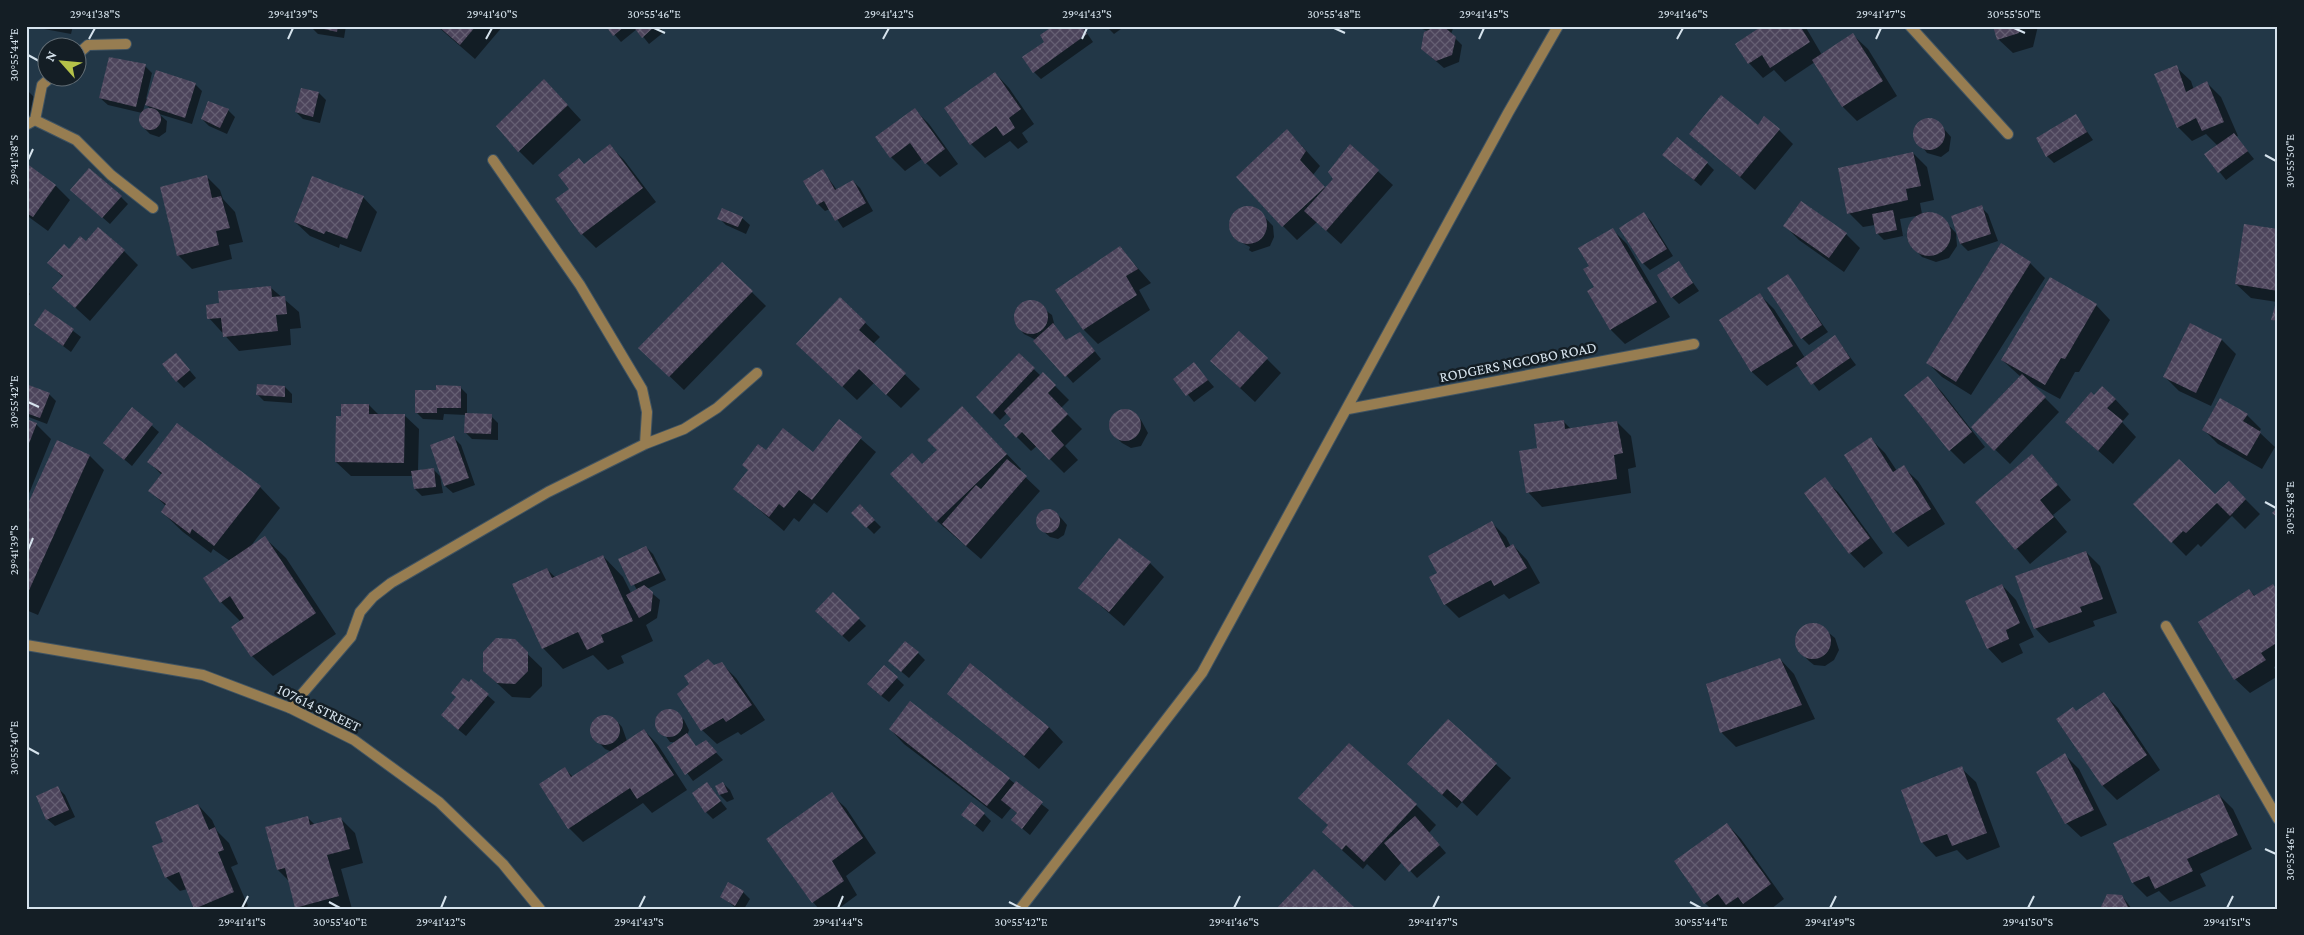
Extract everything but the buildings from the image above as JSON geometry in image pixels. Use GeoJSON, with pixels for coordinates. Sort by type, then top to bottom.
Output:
{"type":"FeatureCollection","features":[{"type":"Feature","properties":{"kind":"street"},"geometry":{"type":"LineString","coordinates":[[1020,909],[1202,673],[1348,409],[1508,113],[1558,26]]}},
{"type":"Feature","properties":{"kind":"street"},"geometry":{"type":"LineString","coordinates":[[1910,26],[2008,134]]}},
{"type":"Feature","properties":{"kind":"street"},"geometry":{"type":"LineString","coordinates":[[88,45],[126,44]]}},
{"type":"Feature","properties":{"kind":"street"},"geometry":{"type":"LineString","coordinates":[[41,88],[31,122],[76,140],[111,175],[152,208]]}},
{"type":"Feature","properties":{"kind":"street"},"geometry":{"type":"LineString","coordinates":[[493,160],[580,285],[633,372],[642,389],[646,412],[645,444]]}},
{"type":"Feature","properties":{"kind":"street","name":"RODGERS NGCOBO ROAD"},"geometry":{"type":"LineString","coordinates":[[1348,409],[1694,344]]}},
{"type":"Feature","properties":{"kind":"street"},"geometry":{"type":"LineString","coordinates":[[290,708],[351,637],[360,612],[373,597],[391,583],[548,492],[645,444],[693,424],[717,408],[757,373]]}},
{"type":"Feature","properties":{"kind":"street"},"geometry":{"type":"LineString","coordinates":[[2166,626],[2278,818]]}},
{"type":"Feature","properties":{"kind":"street","name":"107614 STREET"},"geometry":{"type":"LineString","coordinates":[[26,645],[203,675],[290,708],[354,740],[439,802],[503,864],[540,909]]}}]}
